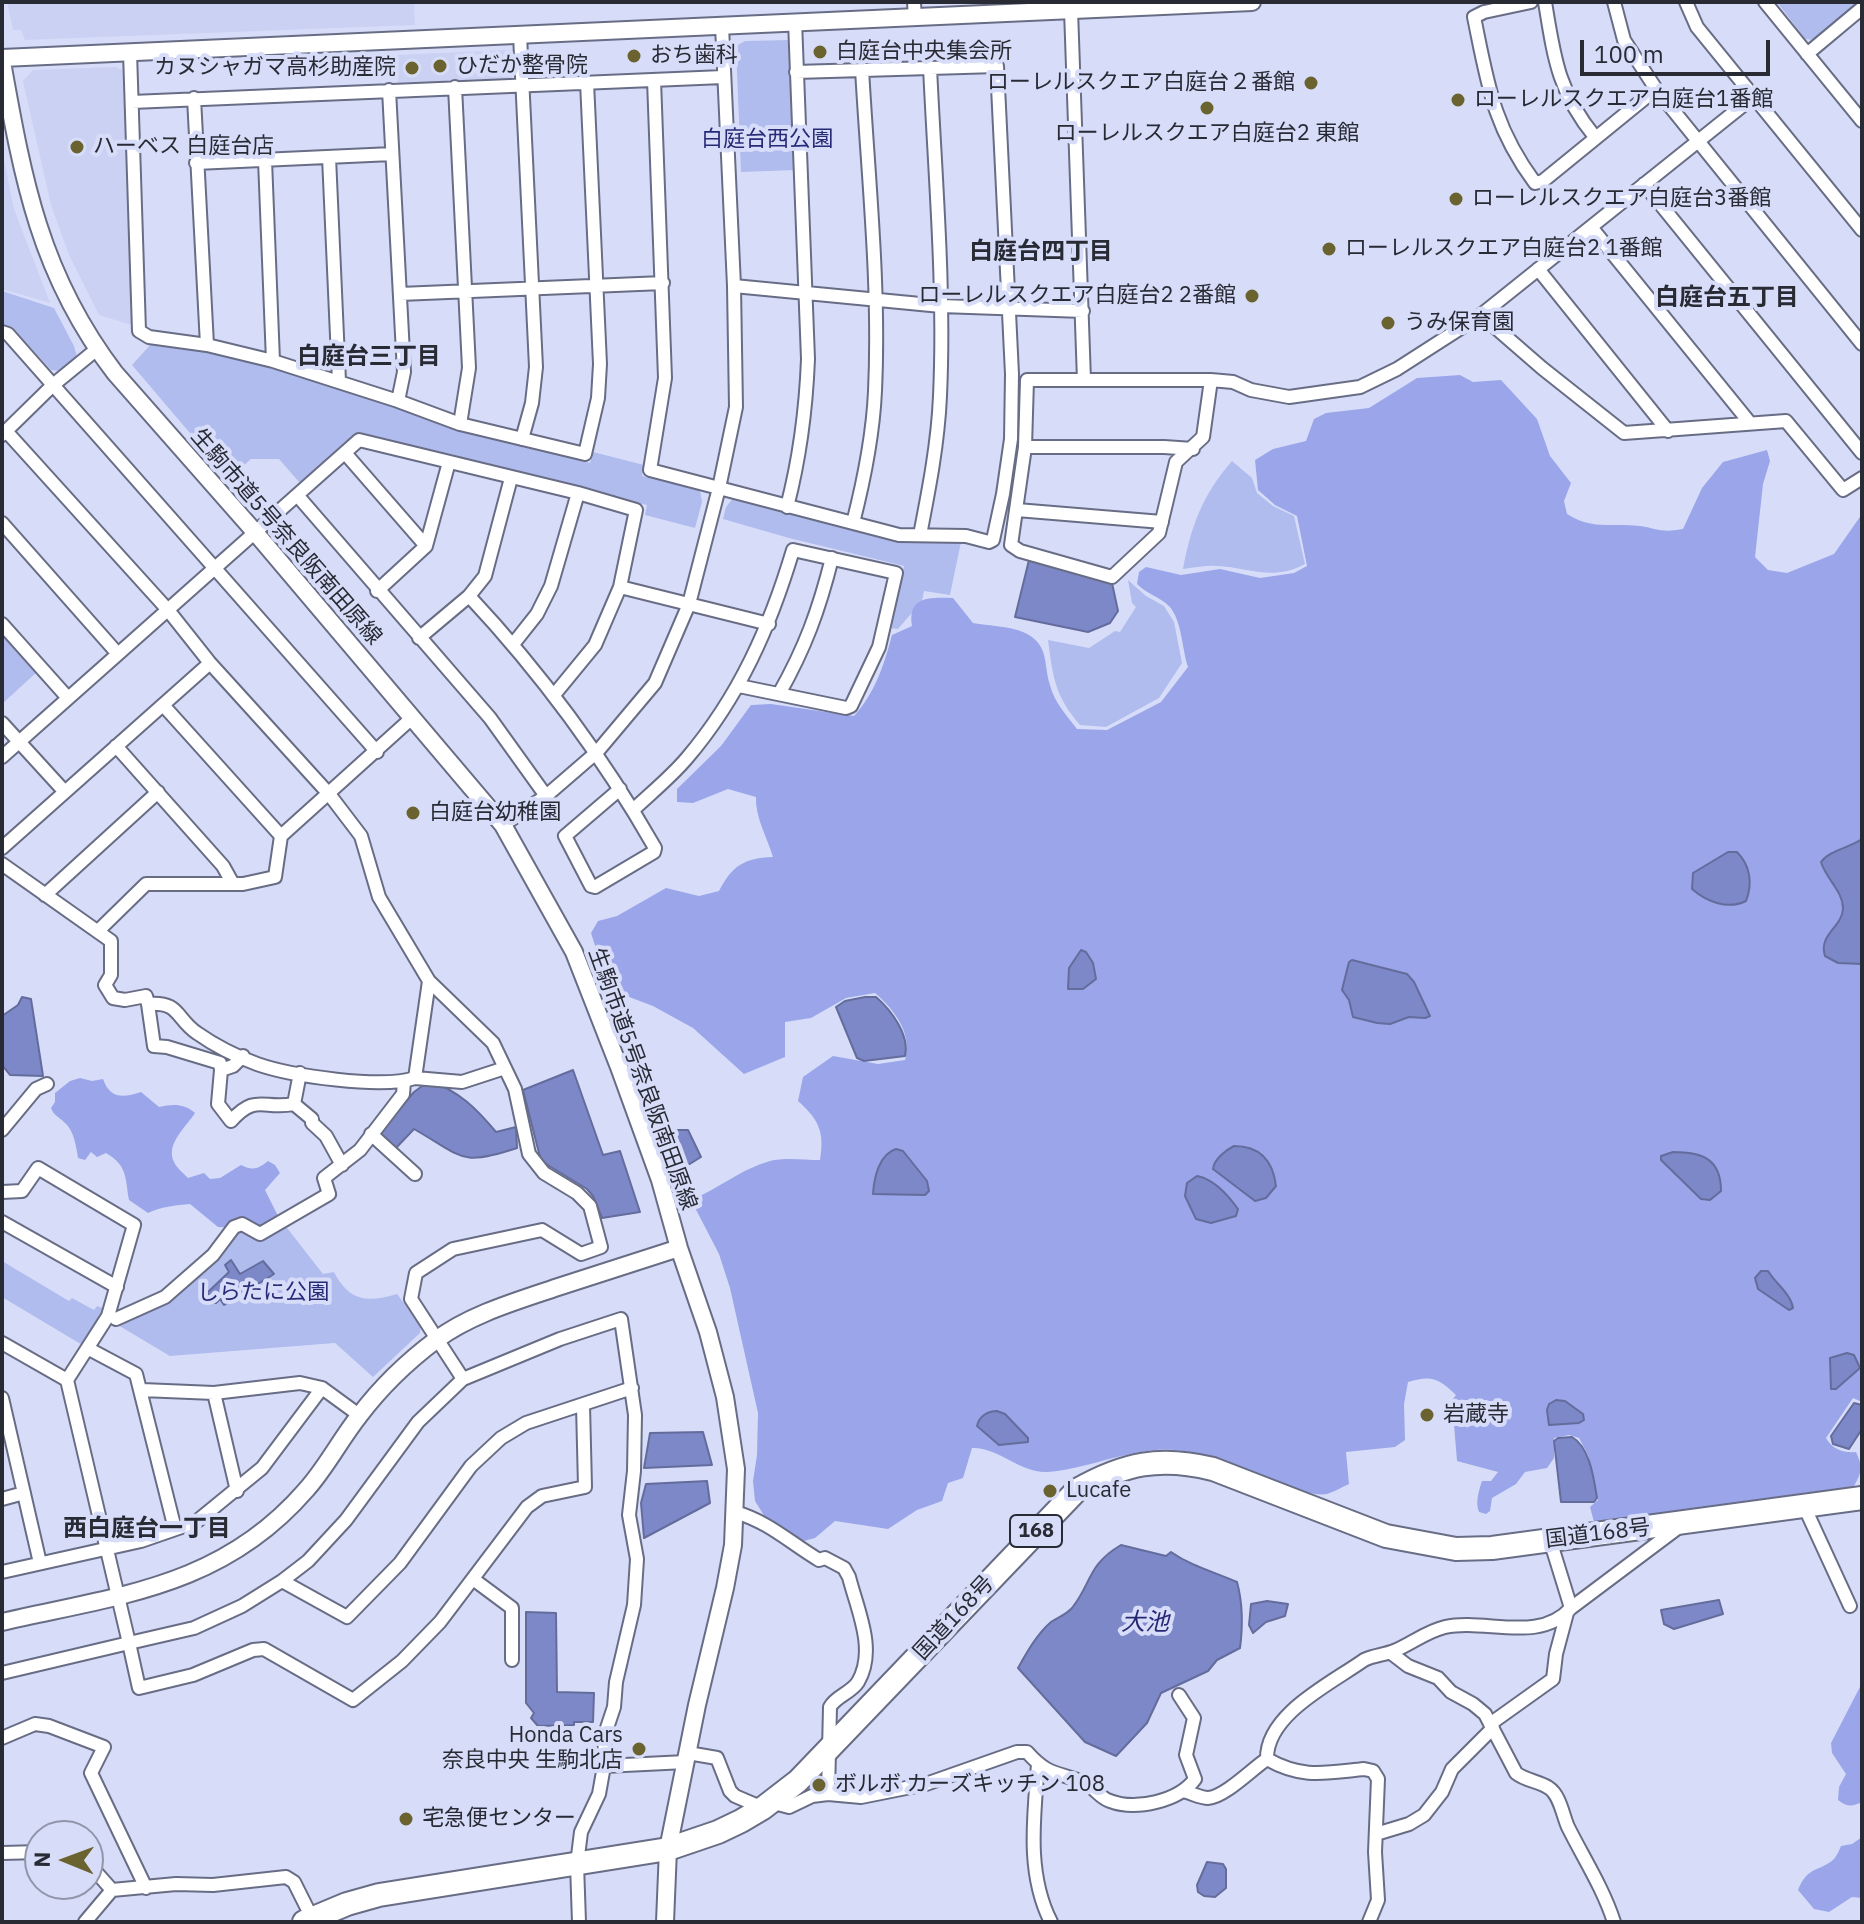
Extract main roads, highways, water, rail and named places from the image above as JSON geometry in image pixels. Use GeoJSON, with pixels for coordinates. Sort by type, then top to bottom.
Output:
{"type":"FeatureCollection","features":[{"type":"Feature","properties":{"kind":"highway","name":"国道168号"},"geometry":{"type":"LineString","coordinates":[[315,1919],[379,1895],[668,1849],[718,1832],[766,1805],[798,1781],[1077,1490],[1103,1475],[1126,1467],[1185,1462],[1213,1469],[1380,1533],[1456,1549],[1492,1548],[1862,1498]]}},
{"type":"Feature","properties":{"kind":"water"},"geometry":{"type":"Polygon","coordinates":[[[1029,560],[1112,583],[1118,611],[1110,623],[1088,632],[1015,617],[1029,560]]]}},
{"type":"Feature","properties":{"kind":"water"},"geometry":{"type":"Polygon","coordinates":[[[1862,839],[1862,964],[1838,963],[1825,956],[1824,949],[1827,937],[1842,915],[1842,903],[1821,862],[1862,839]]]}},
{"type":"Feature","properties":{"kind":"water"},"geometry":{"type":"Polygon","coordinates":[[[1728,852],[1737,852],[1741,857],[1750,881],[1746,901],[1732,905],[1711,901],[1692,889],[1693,873],[1728,852]]]}},
{"type":"Feature","properties":{"kind":"water"},"geometry":{"type":"Polygon","coordinates":[[[1081,950],[1093,963],[1096,979],[1083,989],[1068,989],[1069,968],[1081,950]]]}},
{"type":"Feature","properties":{"kind":"water"},"geometry":{"type":"Polygon","coordinates":[[[1352,960],[1407,974],[1430,1016],[1409,1017],[1390,1024],[1353,1017],[1349,1000],[1342,990],[1352,960]]]}},
{"type":"Feature","properties":{"kind":"water"},"geometry":{"type":"Polygon","coordinates":[[[22,997],[31,999],[43,1076],[10,1075],[2,1065],[2,1016],[18,1005],[22,997]]]}},
{"type":"Feature","properties":{"kind":"water"},"geometry":{"type":"Polygon","coordinates":[[[876,997],[893,1016],[905,1040],[905,1056],[864,1061],[857,1058],[836,1007],[845,1001],[876,997]]]}},
{"type":"Feature","properties":{"kind":"water"},"geometry":{"type":"Polygon","coordinates":[[[573,1070],[603,1155],[620,1151],[640,1212],[602,1218],[587,1189],[541,1161],[523,1090],[573,1070]]]}},
{"type":"Feature","properties":{"kind":"water"},"geometry":{"type":"Polygon","coordinates":[[[429,1081],[466,1101],[496,1132],[516,1127],[517,1148],[472,1158],[453,1152],[414,1129],[395,1149],[377,1136],[414,1092],[429,1081]]]}},
{"type":"Feature","properties":{"kind":"water"},"geometry":{"type":"Polygon","coordinates":[[[668,1130],[688,1130],[701,1157],[680,1170],[668,1130]]]}},
{"type":"Feature","properties":{"kind":"water"},"geometry":{"type":"Polygon","coordinates":[[[1234,1146],[1258,1152],[1268,1162],[1276,1186],[1266,1198],[1255,1201],[1213,1169],[1218,1158],[1234,1146]]]}},
{"type":"Feature","properties":{"kind":"water"},"geometry":{"type":"Polygon","coordinates":[[[896,1149],[903,1151],[927,1181],[929,1191],[925,1195],[873,1194],[882,1161],[896,1149]]]}},
{"type":"Feature","properties":{"kind":"water"},"geometry":{"type":"Polygon","coordinates":[[[1673,1152],[1692,1153],[1708,1159],[1717,1171],[1721,1191],[1710,1200],[1701,1199],[1661,1160],[1661,1156],[1673,1152]]]}},
{"type":"Feature","properties":{"kind":"water"},"geometry":{"type":"Polygon","coordinates":[[[1197,1176],[1209,1180],[1225,1193],[1238,1209],[1236,1216],[1211,1223],[1196,1219],[1185,1196],[1187,1183],[1197,1176]]]}},
{"type":"Feature","properties":{"kind":"water"},"geometry":{"type":"Polygon","coordinates":[[[231,1260],[240,1274],[263,1261],[274,1274],[224,1305],[220,1299],[216,1303],[210,1302],[208,1292],[229,1272],[225,1265],[231,1260]]]}},
{"type":"Feature","properties":{"kind":"water"},"geometry":{"type":"Polygon","coordinates":[[[1761,1271],[1768,1271],[1793,1308],[1789,1310],[1758,1289],[1755,1278],[1761,1271]]]}},
{"type":"Feature","properties":{"kind":"water"},"geometry":{"type":"Polygon","coordinates":[[[1847,1353],[1854,1355],[1860,1368],[1836,1389],[1831,1389],[1830,1358],[1847,1353]]]}},
{"type":"Feature","properties":{"kind":"water"},"geometry":{"type":"Polygon","coordinates":[[[1556,1400],[1565,1401],[1583,1414],[1584,1420],[1549,1425],[1547,1410],[1549,1404],[1556,1400]]]}},
{"type":"Feature","properties":{"kind":"water"},"geometry":{"type":"Polygon","coordinates":[[[1854,1403],[1862,1405],[1862,1429],[1849,1449],[1833,1444],[1831,1436],[1854,1403]]]}},
{"type":"Feature","properties":{"kind":"water"},"geometry":{"type":"Polygon","coordinates":[[[997,1411],[1005,1414],[1028,1438],[1028,1442],[999,1445],[977,1426],[984,1415],[997,1411]]]}},
{"type":"Feature","properties":{"kind":"water"},"geometry":{"type":"Polygon","coordinates":[[[703,1432],[712,1465],[644,1468],[650,1433],[703,1432]]]}},
{"type":"Feature","properties":{"kind":"water"},"geometry":{"type":"Polygon","coordinates":[[[1572,1437],[1583,1448],[1590,1464],[1597,1498],[1594,1502],[1561,1502],[1554,1441],[1572,1437]]]}},
{"type":"Feature","properties":{"kind":"water"},"geometry":{"type":"Polygon","coordinates":[[[707,1481],[710,1503],[644,1538],[641,1503],[646,1484],[707,1481]]]}},
{"type":"Feature","properties":{"kind":"water","name":"大池"},"geometry":{"type":"Polygon","coordinates":[[[1121,1545],[1166,1556],[1171,1552],[1237,1582],[1242,1623],[1240,1648],[1217,1660],[1208,1671],[1161,1693],[1147,1723],[1116,1756],[1085,1742],[1018,1668],[1041,1632],[1072,1608],[1096,1567],[1121,1545]]]}},
{"type":"Feature","properties":{"kind":"water"},"geometry":{"type":"Polygon","coordinates":[[[1719,1600],[1723,1614],[1674,1629],[1664,1624],[1661,1610],[1719,1600]]]}},
{"type":"Feature","properties":{"kind":"water"},"geometry":{"type":"Polygon","coordinates":[[[1267,1601],[1288,1604],[1285,1616],[1266,1622],[1253,1633],[1249,1625],[1251,1604],[1267,1601]]]}},
{"type":"Feature","properties":{"kind":"water"},"geometry":{"type":"Polygon","coordinates":[[[526,1612],[556,1613],[557,1692],[594,1693],[593,1722],[538,1726],[531,1718],[534,1713],[526,1703],[526,1612]]]}},
{"type":"Feature","properties":{"kind":"water"},"geometry":{"type":"Polygon","coordinates":[[[1207,1862],[1223,1864],[1226,1869],[1226,1888],[1215,1897],[1198,1892],[1197,1885],[1207,1862]]]}},
{"type":"Feature","properties":{"kind":"place","name":"白庭台中央集会所"},"geometry":{"type":"Point","coordinates":[820,52]}},
{"type":"Feature","properties":{"kind":"place","name":"おち歯科"},"geometry":{"type":"Point","coordinates":[634,56]}},
{"type":"Feature","properties":{"kind":"place","name":"ひだか整骨院"},"geometry":{"type":"Point","coordinates":[440,66]}},
{"type":"Feature","properties":{"kind":"place","name":"カヌシャガマ高杉助産院"},"geometry":{"type":"Point","coordinates":[412,68]}},
{"type":"Feature","properties":{"kind":"place","name":"ローレルスクエア白庭台２番館"},"geometry":{"type":"Point","coordinates":[1311,83]}},
{"type":"Feature","properties":{"kind":"place","name":"ローレルスクエア白庭台1番館"},"geometry":{"type":"Point","coordinates":[1458,100]}},
{"type":"Feature","properties":{"kind":"place","name":"ローレルスクエア白庭台2 東館"},"geometry":{"type":"Point","coordinates":[1207,108]}},
{"type":"Feature","properties":{"kind":"place","name":"ハーベス 白庭台店"},"geometry":{"type":"Point","coordinates":[77,147]}},
{"type":"Feature","properties":{"kind":"place","name":"ローレルスクエア白庭台3番館"},"geometry":{"type":"Point","coordinates":[1456,199]}},
{"type":"Feature","properties":{"kind":"place","name":"ローレルスクエア白庭台2 1番館"},"geometry":{"type":"Point","coordinates":[1329,249]}},
{"type":"Feature","properties":{"kind":"place","name":"ローレルスクエア白庭台2 2番館"},"geometry":{"type":"Point","coordinates":[1252,296]}},
{"type":"Feature","properties":{"kind":"place","name":"うみ保育園"},"geometry":{"type":"Point","coordinates":[1388,323]}},
{"type":"Feature","properties":{"kind":"place","name":"白庭台幼稚園"},"geometry":{"type":"Point","coordinates":[413,813]}},
{"type":"Feature","properties":{"kind":"place","name":"岩蔵寺"},"geometry":{"type":"Point","coordinates":[1427,1415]}},
{"type":"Feature","properties":{"kind":"place","name":"Lucafe"},"geometry":{"type":"Point","coordinates":[1050,1491]}},
{"type":"Feature","properties":{"kind":"place","name":"Honda Cars 奈良中央 生駒北店"},"geometry":{"type":"Point","coordinates":[639,1749]}},
{"type":"Feature","properties":{"kind":"place","name":"ボルボ カーズキッチン 108"},"geometry":{"type":"Point","coordinates":[819,1785]}},
{"type":"Feature","properties":{"kind":"place","name":"宅急便センター"},"geometry":{"type":"Point","coordinates":[406,1819]}},
{"type":"Feature","properties":{"kind":"district","name":"白庭台四丁目"},"geometry":{"type":"Point","coordinates":[1041,252]}},
{"type":"Feature","properties":{"kind":"district","name":"白庭台五丁目"},"geometry":{"type":"Point","coordinates":[1727,298]}},
{"type":"Feature","properties":{"kind":"district","name":"白庭台三丁目"},"geometry":{"type":"Point","coordinates":[369,357]}},
{"type":"Feature","properties":{"kind":"district","name":"西白庭台一丁目"},"geometry":{"type":"Point","coordinates":[147,1529]}},
{"type":"Feature","properties":{"kind":"park label","name":"白庭台西公園"},"geometry":{"type":"Point","coordinates":[767,140]}},
{"type":"Feature","properties":{"kind":"park label","name":"しらたに公園"},"geometry":{"type":"Point","coordinates":[263,1293]}}]}
